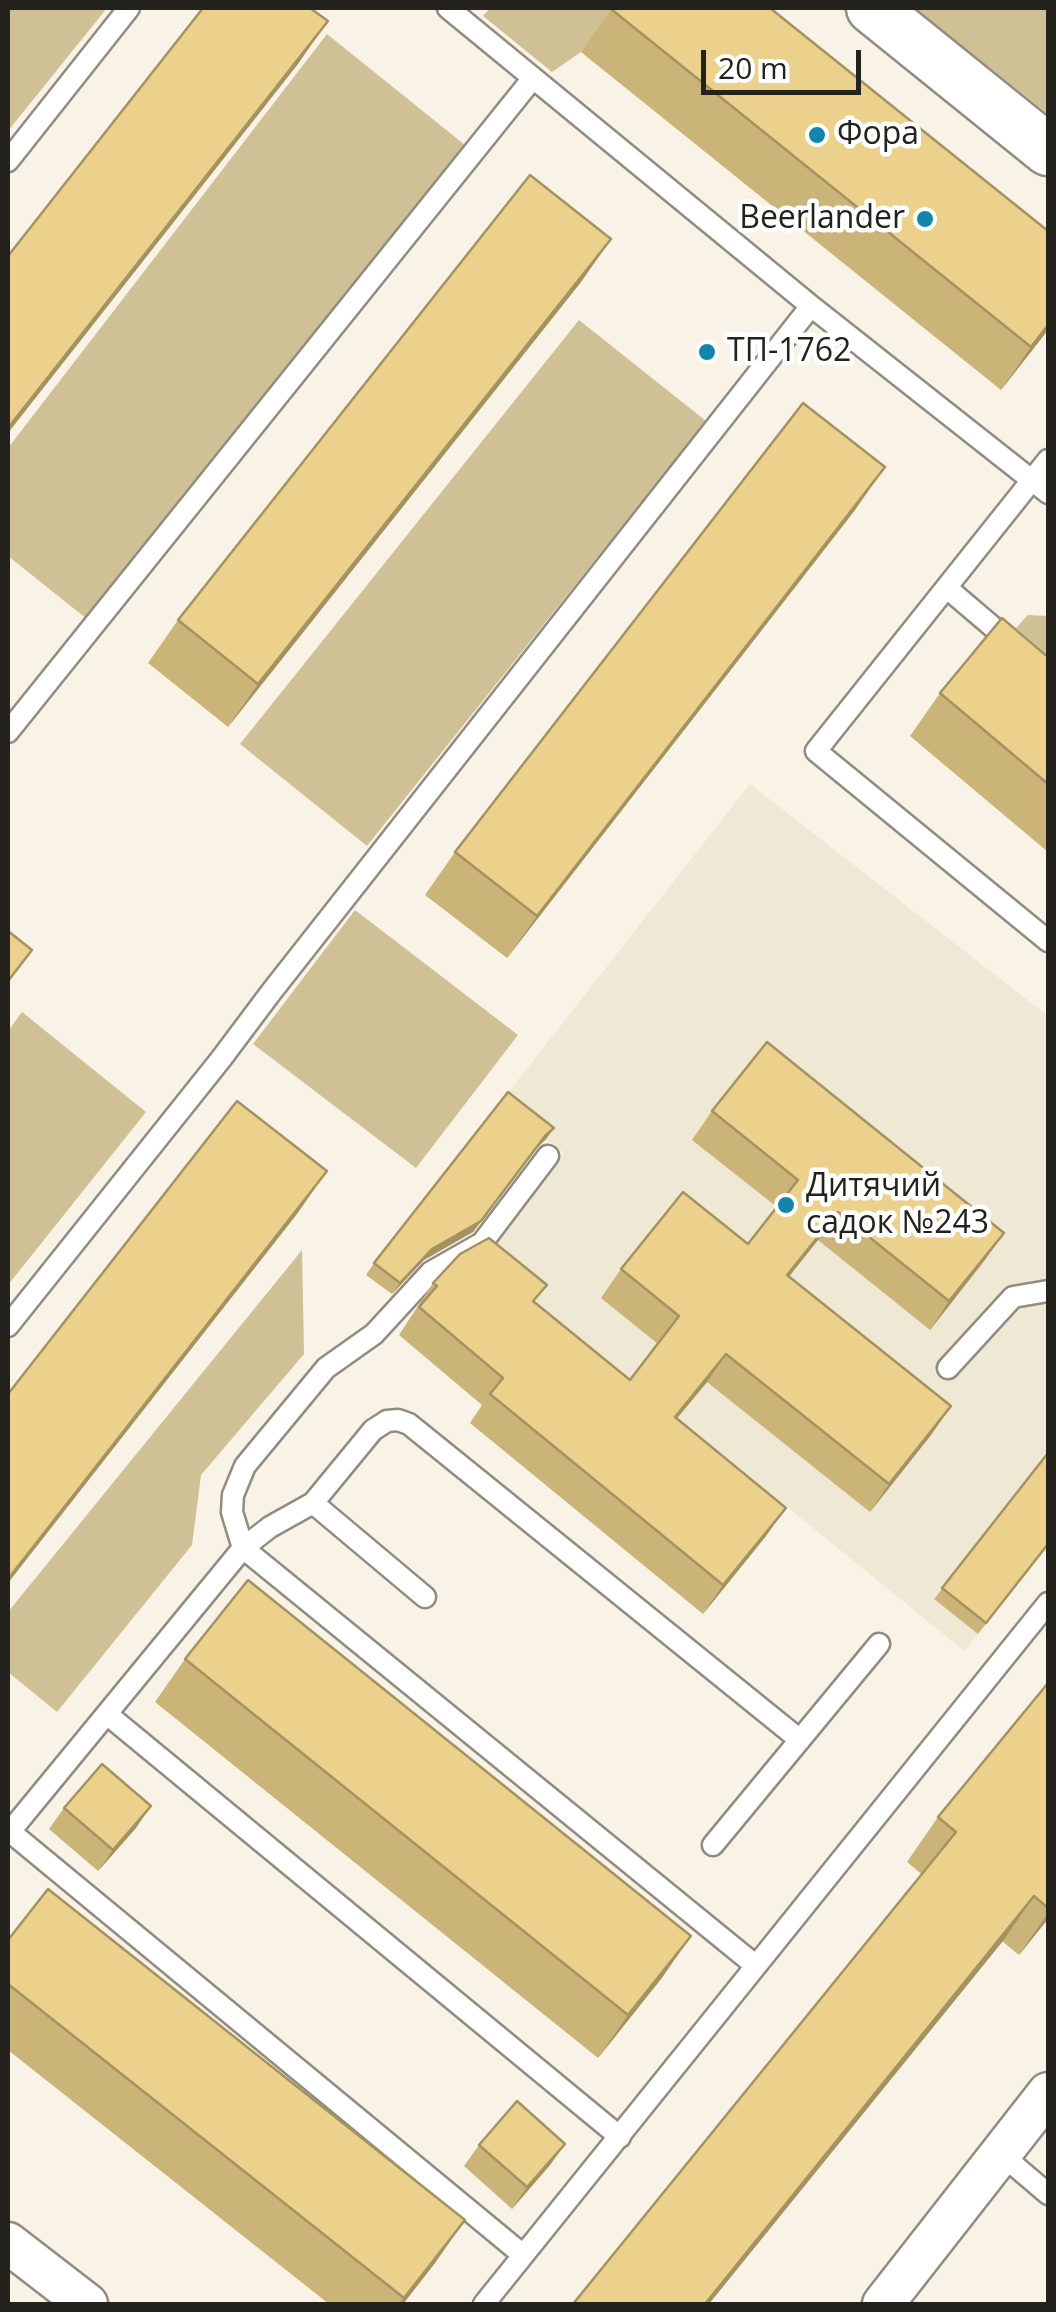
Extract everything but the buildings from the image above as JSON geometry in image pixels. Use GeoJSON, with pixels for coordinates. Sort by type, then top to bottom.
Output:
{"type":"FeatureCollection","features":[{"type":"Feature","properties":{"kind":"street"},"geometry":{"type":"LineString","coordinates":[[872,8],[1048,150]]}},
{"type":"Feature","properties":{"kind":"street"},"geometry":{"type":"LineString","coordinates":[[883,2304],[1048,2093]]}},
{"type":"Feature","properties":{"kind":"street"},"geometry":{"type":"LineString","coordinates":[[8,2244],[87,2304]]}},
{"type":"Feature","properties":{"kind":"lane"},"geometry":{"type":"LineString","coordinates":[[8,161],[129,8]]}},
{"type":"Feature","properties":{"kind":"lane"},"geometry":{"type":"LineString","coordinates":[[460,11],[533,78],[811,306],[1041,487]]}},
{"type":"Feature","properties":{"kind":"lane"},"geometry":{"type":"LineString","coordinates":[[8,732],[533,78]]}},
{"type":"Feature","properties":{"kind":"lane"},"geometry":{"type":"LineString","coordinates":[[8,1326],[811,306]]}},
{"type":"Feature","properties":{"kind":"lane"},"geometry":{"type":"LineString","coordinates":[[1048,460],[1041,487],[947,588],[816,751],[1048,941]]}},
{"type":"Feature","properties":{"kind":"lane"},"geometry":{"type":"LineString","coordinates":[[947,588],[1048,674]]}},
{"type":"Feature","properties":{"kind":"lane"},"geometry":{"type":"LineString","coordinates":[[548,1156],[482,1243],[430,1272],[374,1334],[326,1368],[245,1466],[233,1495],[232,1512],[243,1548],[755,1965]]}},
{"type":"Feature","properties":{"kind":"lane"},"geometry":{"type":"LineString","coordinates":[[948,1368],[1013,1297],[1048,1292]]}},
{"type":"Feature","properties":{"kind":"lane"},"geometry":{"type":"LineString","coordinates":[[523,2256],[8,1832],[243,1548],[270,1527],[313,1503],[374,1430],[387,1421],[410,1424],[800,1740]]}},
{"type":"Feature","properties":{"kind":"lane"},"geometry":{"type":"LineString","coordinates":[[313,1503],[425,1596]]}},
{"type":"Feature","properties":{"kind":"lane"},"geometry":{"type":"LineString","coordinates":[[484,2304],[1048,1604]]}},
{"type":"Feature","properties":{"kind":"lane"},"geometry":{"type":"LineString","coordinates":[[714,1845],[880,1644]]}},
{"type":"Feature","properties":{"kind":"lane"},"geometry":{"type":"LineString","coordinates":[[108,1715],[620,2137]]}},
{"type":"Feature","properties":{"kind":"lane"},"geometry":{"type":"LineString","coordinates":[[1001,2154],[1048,2194]]}},
{"type":"Feature","properties":{"kind":"shaded area"},"geometry":{"type":"Polygon","coordinates":[[[8,8],[107,8],[8,131],[8,8]]]}},
{"type":"Feature","properties":{"kind":"shaded area"},"geometry":{"type":"Polygon","coordinates":[[[490,8],[616,8],[581,52],[552,72],[483,16],[490,8]]]}},
{"type":"Feature","properties":{"kind":"shaded area"},"geometry":{"type":"Polygon","coordinates":[[[914,8],[1048,8],[1048,114],[914,8]]]}},
{"type":"Feature","properties":{"kind":"shaded area"},"geometry":{"type":"Polygon","coordinates":[[[327,34],[465,145],[87,619],[8,556],[8,448],[327,34]]]}},
{"type":"Feature","properties":{"kind":"shaded area"},"geometry":{"type":"Polygon","coordinates":[[[579,320],[706,421],[367,846],[240,744],[579,320]]]}},
{"type":"Feature","properties":{"kind":"shaded area"},"geometry":{"type":"Polygon","coordinates":[[[1028,615],[1048,616],[1048,655],[1016,628],[1028,615]]]}},
{"type":"Feature","properties":{"kind":"shaded area","name":"Дитячий садок №243"},"geometry":{"type":"Polygon","coordinates":[[[750,784],[1048,1016],[1048,1454],[934,1599],[978,1634],[964,1651],[481,1257],[564,1153],[500,1103],[750,784]]]}},
{"type":"Feature","properties":{"kind":"shaded area"},"geometry":{"type":"Polygon","coordinates":[[[355,910],[518,1035],[416,1168],[253,1044],[355,910]]]}},
{"type":"Feature","properties":{"kind":"shaded area"},"geometry":{"type":"Polygon","coordinates":[[[22,1012],[146,1112],[8,1285],[8,1031],[22,1012]]]}},
{"type":"Feature","properties":{"kind":"shaded area"},"geometry":{"type":"Polygon","coordinates":[[[302,1250],[304,1354],[201,1475],[192,1545],[57,1712],[8,1672],[8,1612],[302,1250]]]}},
{"type":"Feature","properties":{"kind":"place","name":"Фора"},"geometry":{"type":"Point","coordinates":[817,135]}},
{"type":"Feature","properties":{"kind":"place","name":"Beerlander"},"geometry":{"type":"Point","coordinates":[925,219]}},
{"type":"Feature","properties":{"kind":"place","name":"ТП-1762"},"geometry":{"type":"Point","coordinates":[707,352]}},
{"type":"Feature","properties":{"kind":"place","name":"Дитячий садок №243"},"geometry":{"type":"Point","coordinates":[786,1205]}}]}
